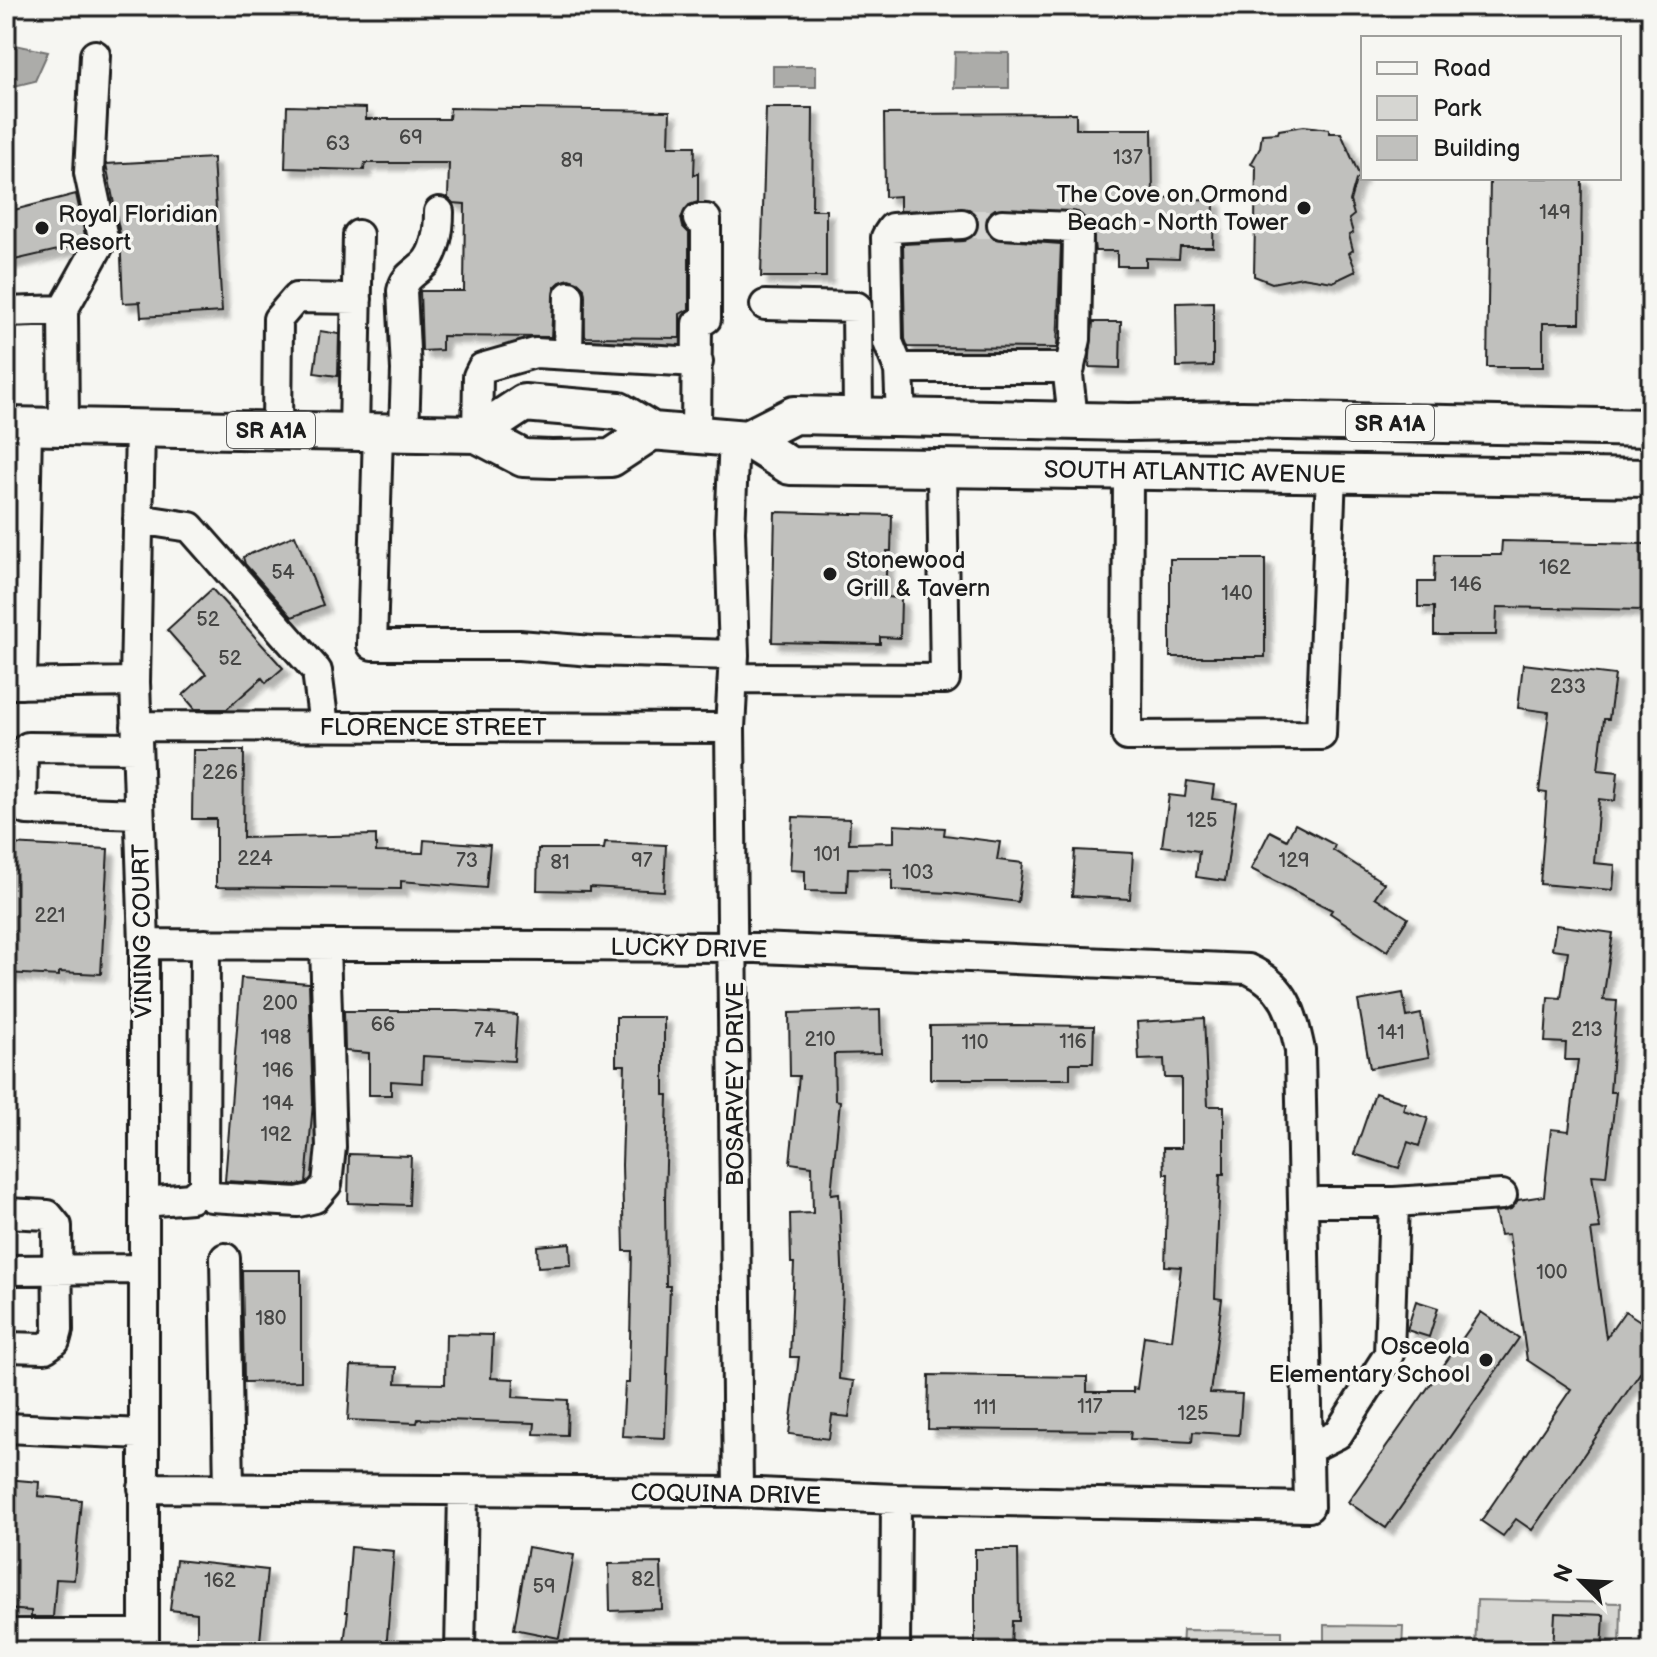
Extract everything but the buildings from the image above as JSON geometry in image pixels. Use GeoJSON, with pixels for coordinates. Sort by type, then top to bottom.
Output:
{"type":"FeatureCollection","features":[{"type":"Feature","properties":{"kind":"main road","name":"SOUTH ATLANTIC AVENUE"},"geometry":{"type":"LineString","coordinates":[[477,434],[524,403],[619,411],[652,431],[740,438],[790,466],[1651,478]]}},
{"type":"Feature","properties":{"kind":"main road","name":"SOUTH ATLANTIC AVENUE"},"geometry":{"type":"LineString","coordinates":[[740,438],[794,415],[1651,428]]}},
{"type":"Feature","properties":{"kind":"main road","name":"SR A1A"},"geometry":{"type":"LineString","coordinates":[[16,426],[477,434],[523,458],[567,459],[611,458],[652,431]]}},
{"type":"Feature","properties":{"kind":"street"},"geometry":{"type":"LineString","coordinates":[[64,427],[63,310],[103,238],[89,173],[95,55]]}},
{"type":"Feature","properties":{"kind":"street"},"geometry":{"type":"LineString","coordinates":[[379,432],[406,370],[404,280],[424,265],[432,252],[439,212]]}},
{"type":"Feature","properties":{"kind":"street"},"geometry":{"type":"LineString","coordinates":[[696,434],[697,324],[706,319],[706,219],[698,219]]}},
{"type":"Feature","properties":{"kind":"street"},"geometry":{"type":"LineString","coordinates":[[901,417],[898,368],[888,342],[886,237],[892,228],[962,224]]}},
{"type":"Feature","properties":{"kind":"street"},"geometry":{"type":"LineString","coordinates":[[1002,224],[1071,227],[1078,236],[1076,339],[1068,375],[1073,419]]}},
{"type":"Feature","properties":{"kind":"street"},"geometry":{"type":"LineString","coordinates":[[358,235],[357,299],[379,432],[372,645],[519,645],[733,667],[945,679],[942,470]]}},
{"type":"Feature","properties":{"kind":"street"},"geometry":{"type":"LineString","coordinates":[[568,355],[569,296]]}},
{"type":"Feature","properties":{"kind":"street"},"geometry":{"type":"LineString","coordinates":[[277,430],[278,319],[296,298],[357,299]]}},
{"type":"Feature","properties":{"kind":"street"},"geometry":{"type":"LineString","coordinates":[[765,305],[857,307],[858,415]]}},
{"type":"Feature","properties":{"kind":"street"},"geometry":{"type":"LineString","coordinates":[[6,312],[63,310]]}},
{"type":"Feature","properties":{"kind":"street"},"geometry":{"type":"LineString","coordinates":[[477,434],[478,376],[482,368],[535,353],[698,362]]}},
{"type":"Feature","properties":{"kind":"street"},"geometry":{"type":"LineString","coordinates":[[898,368],[943,358],[1026,358],[1070,368]]}},
{"type":"Feature","properties":{"kind":"street"},"geometry":{"type":"LineString","coordinates":[[16,426],[14,684],[135,682]]}},
{"type":"Feature","properties":{"kind":"street","name":"VINING COURT"},"geometry":{"type":"LineString","coordinates":[[140,428],[135,682],[144,944],[143,1488]]}},
{"type":"Feature","properties":{"kind":"street","name":"BOSARVEY DRIVE"},"geometry":{"type":"LineString","coordinates":[[738,1492],[730,531],[740,438]]}},
{"type":"Feature","properties":{"kind":"street"},"geometry":{"type":"LineString","coordinates":[[1128,471],[1127,736],[1321,735],[1331,473]]}},
{"type":"Feature","properties":{"kind":"street"},"geometry":{"type":"LineString","coordinates":[[138,519],[190,527],[317,671],[324,726]]}},
{"type":"Feature","properties":{"kind":"street","name":"FLORENCE STREET"},"geometry":{"type":"LineString","coordinates":[[139,814],[27,810],[22,806],[23,751],[28,747],[137,737],[324,726],[730,728]]}},
{"type":"Feature","properties":{"kind":"street","name":"LUCKY DRIVE"},"geometry":{"type":"LineString","coordinates":[[144,944],[734,947],[1248,969],[1266,977],[1291,1009],[1300,1050],[1309,1507]]}},
{"type":"Feature","properties":{"kind":"street"},"geometry":{"type":"LineString","coordinates":[[205,944],[204,1187],[211,1197],[298,1202],[315,1198],[327,1184],[331,1147],[325,945]]}},
{"type":"Feature","properties":{"kind":"street"},"geometry":{"type":"LineString","coordinates":[[144,1202],[191,1198],[204,1187]]}},
{"type":"Feature","properties":{"kind":"street"},"geometry":{"type":"LineString","coordinates":[[1303,1202],[1394,1202],[1502,1195]]}},
{"type":"Feature","properties":{"kind":"street"},"geometry":{"type":"LineString","coordinates":[[1308,1449],[1338,1434],[1389,1354],[1394,1202]]}},
{"type":"Feature","properties":{"kind":"street"},"geometry":{"type":"LineString","coordinates":[[6,1213],[48,1215],[54,1219],[57,1226],[58,1270],[55,1341],[45,1348],[6,1347]]}},
{"type":"Feature","properties":{"kind":"street"},"geometry":{"type":"LineString","coordinates":[[225,1258],[229,1489]]}},
{"type":"Feature","properties":{"kind":"street"},"geometry":{"type":"LineString","coordinates":[[6,1270],[144,1269]]}},
{"type":"Feature","properties":{"kind":"street"},"geometry":{"type":"LineString","coordinates":[[6,1428],[143,1434]]}},
{"type":"Feature","properties":{"kind":"street"},"geometry":{"type":"LineString","coordinates":[[6,1634],[144,1642],[143,1488]]}},
{"type":"Feature","properties":{"kind":"street","name":"COQUINA DRIVE"},"geometry":{"type":"LineString","coordinates":[[143,1488],[738,1492],[896,1499],[1309,1507]]}},
{"type":"Feature","properties":{"kind":"street"},"geometry":{"type":"LineString","coordinates":[[460,1651],[463,1492]]}},
{"type":"Feature","properties":{"kind":"street"},"geometry":{"type":"LineString","coordinates":[[895,1651],[896,1499]]}},
{"type":"Feature","properties":{"kind":"green space"},"geometry":{"type":"Polygon","coordinates":[[[1477,1600],[1621,1603],[1620,1651],[1475,1651],[1477,1600]]]}},
{"type":"Feature","properties":{"kind":"green space"},"geometry":{"type":"Polygon","coordinates":[[[1324,1625],[1403,1626],[1402,1651],[1324,1651],[1324,1625]]]}},
{"type":"Feature","properties":{"kind":"green space"},"geometry":{"type":"Polygon","coordinates":[[[1183,1630],[1282,1631],[1282,1651],[1182,1651],[1183,1630]]]}},
{"type":"Feature","properties":{"kind":"shaded area"},"geometry":{"type":"Polygon","coordinates":[[[6,43],[48,52],[35,81],[6,88],[6,43]]]}},
{"type":"Feature","properties":{"kind":"shaded area"},"geometry":{"type":"Polygon","coordinates":[[[955,52],[1009,53],[1009,88],[954,88],[955,52]]]}},
{"type":"Feature","properties":{"kind":"shaded area"},"geometry":{"type":"Polygon","coordinates":[[[773,66],[816,66],[816,87],[773,87],[773,66]]]}},
{"type":"Feature","properties":{"kind":"tunnel"},"geometry":{"type":"LineString","coordinates":[[962,224],[1002,224]]}},
{"type":"Feature","properties":{"kind":"place","name":"The Cove on Ormond Beach - North Tower"},"geometry":{"type":"Point","coordinates":[1304,208]}},
{"type":"Feature","properties":{"kind":"place","name":"Royal Floridian Resort"},"geometry":{"type":"Point","coordinates":[42,228]}},
{"type":"Feature","properties":{"kind":"place","name":"Stonewood Grill & Tavern"},"geometry":{"type":"Point","coordinates":[830,574]}},
{"type":"Feature","properties":{"kind":"place","name":"Osceola Elementary School"},"geometry":{"type":"Point","coordinates":[1486,1360]}}]}
